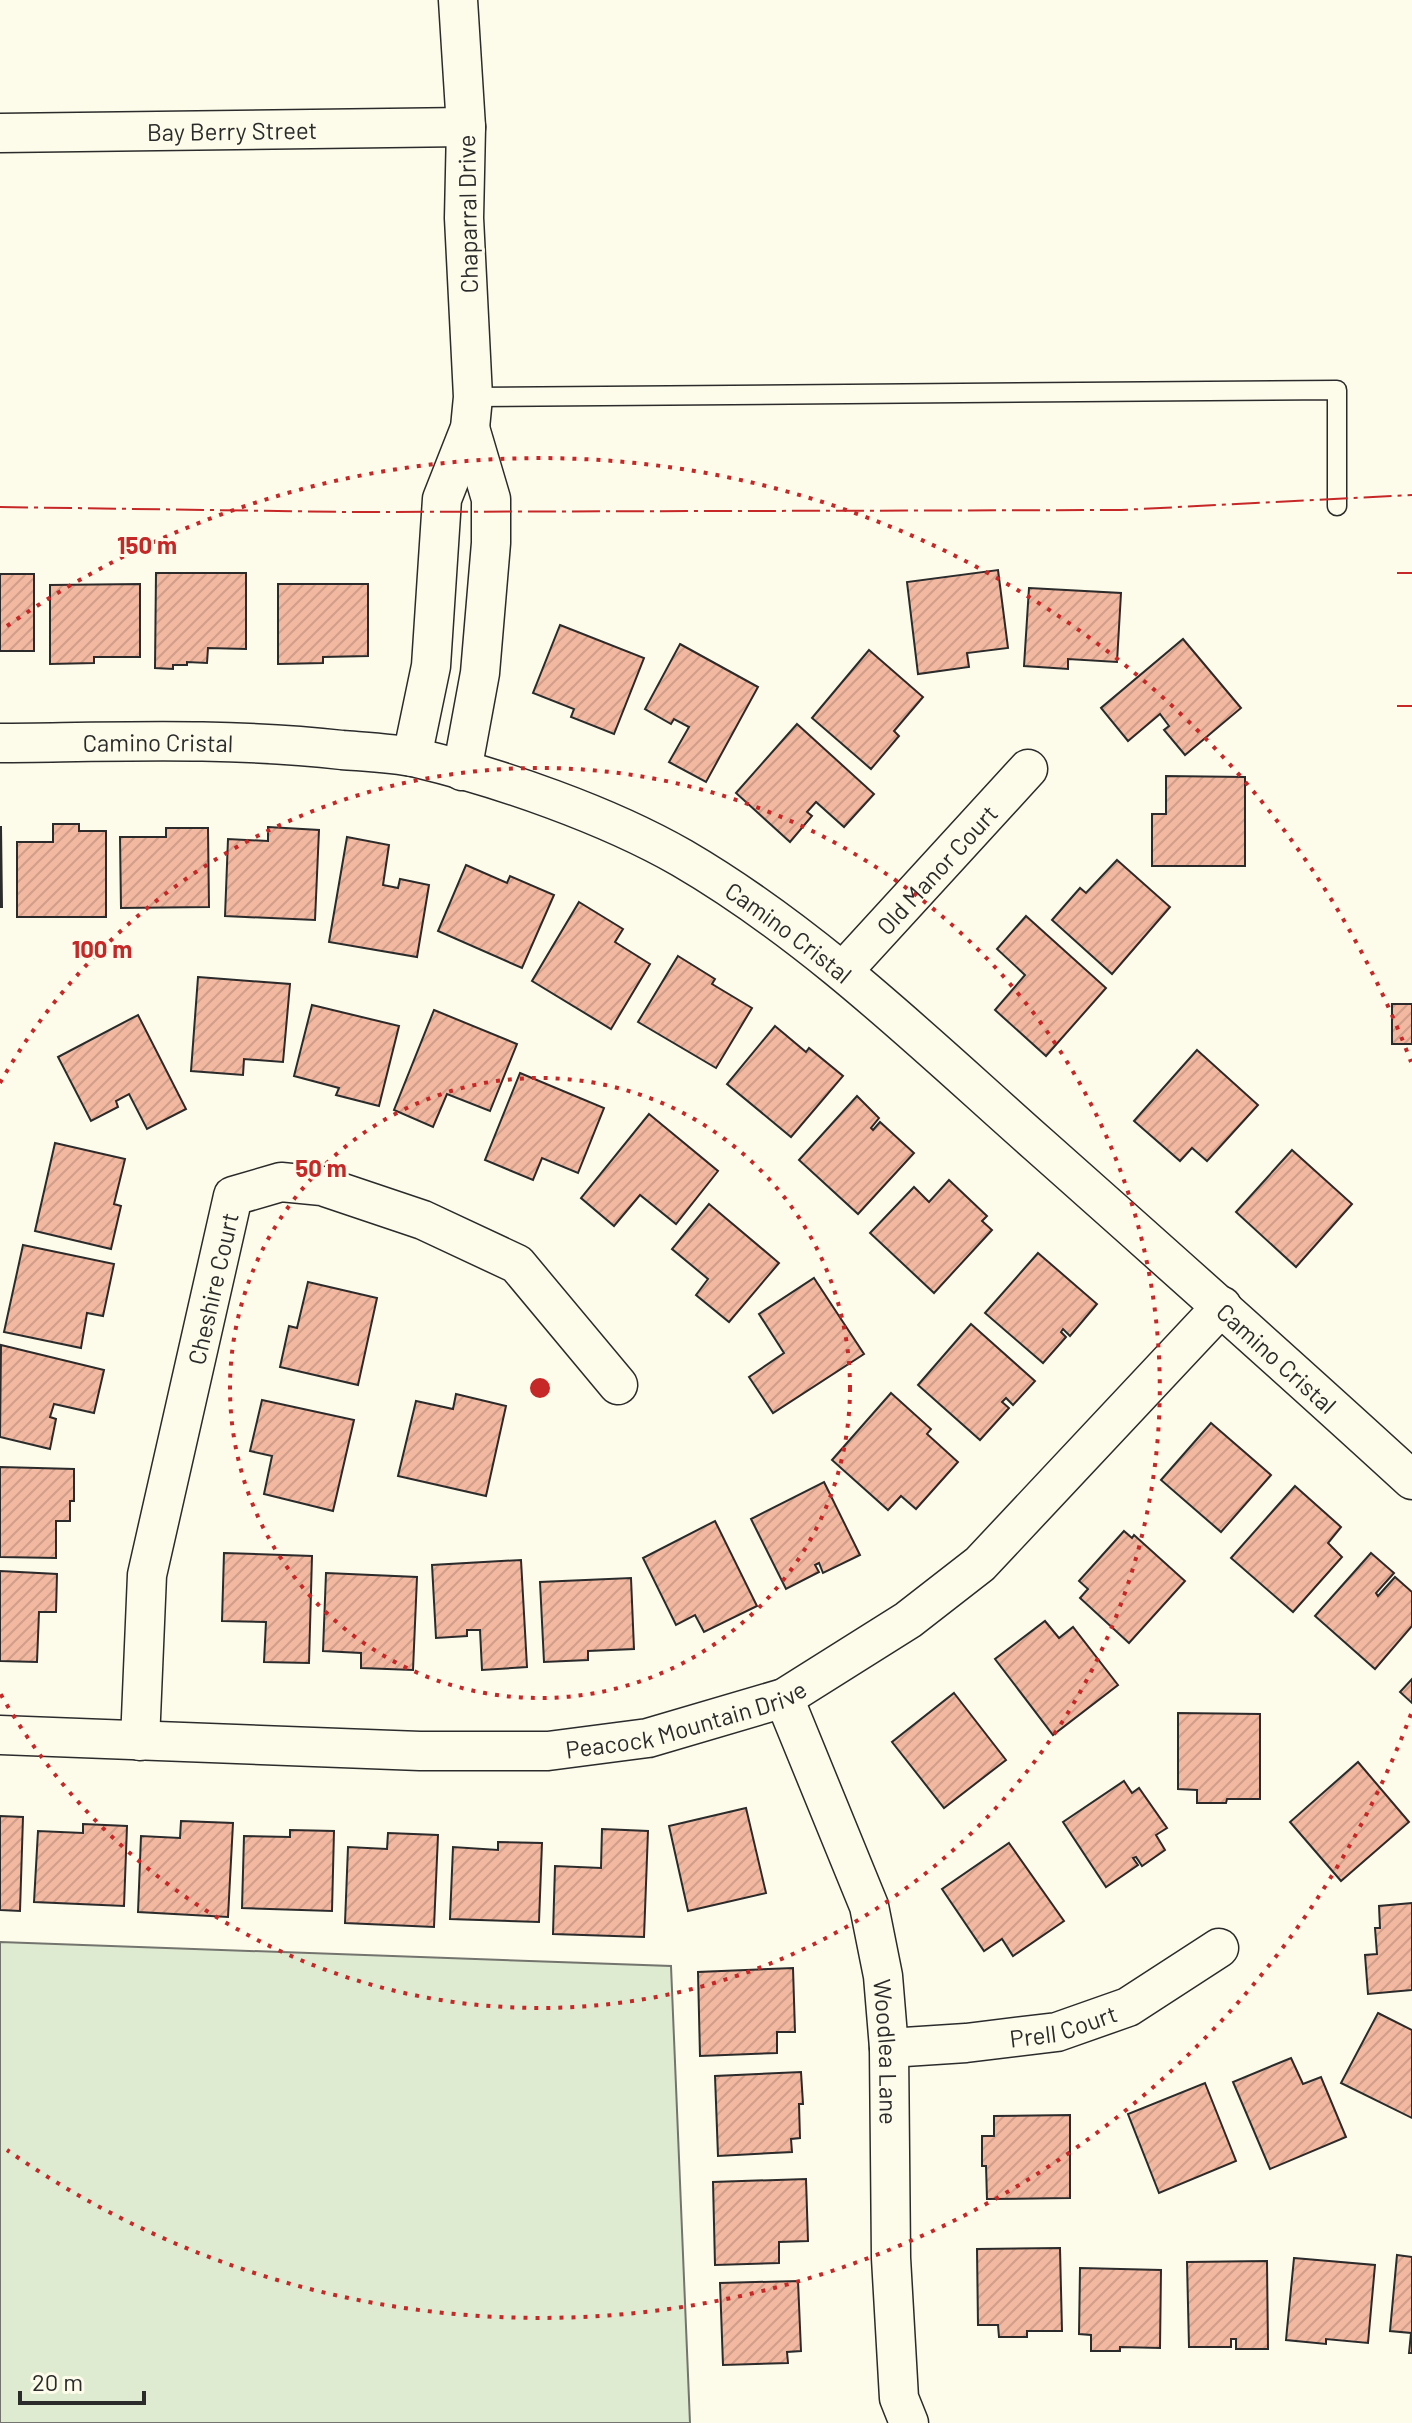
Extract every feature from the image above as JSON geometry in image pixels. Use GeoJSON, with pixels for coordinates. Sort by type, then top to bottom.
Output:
{"type":"FeatureCollection","features":[{"type":"Feature","properties":{"kind":"street","name":"Chaparral Drive"},"geometry":{"type":"LineString","coordinates":[[458,0],[466,127],[464,218],[471,412],[491,499],[491,543],[480,673],[462,771]]}},
{"type":"Feature","properties":{"kind":"street","name":"Bay Berry Street"},"geometry":{"type":"LineString","coordinates":[[0,133],[466,127]]}},
{"type":"Feature","properties":{"kind":"street","name":"Chaparral Drive"},"geometry":{"type":"LineString","coordinates":[[412,757],[431,666],[442,499],[471,412]]}},
{"type":"Feature","properties":{"kind":"street","name":"Camino Cristal"},"geometry":{"type":"LineString","coordinates":[[0,743],[153,741],[271,744],[412,757],[530,793],[612,823],[680,857],[737,893],[843,971],[1222,1306],[1412,1480]]}},
{"type":"Feature","properties":{"kind":"street","name":"Old Manor Court"},"geometry":{"type":"LineString","coordinates":[[843,971],[1028,769]]}},
{"type":"Feature","properties":{"kind":"street","name":"Cheshire Court"},"geometry":{"type":"LineString","coordinates":[[140,1741],[147,1575],[233,1196],[281,1182],[322,1186],[423,1220],[517,1264],[618,1385]]}},
{"type":"Feature","properties":{"kind":"street","name":"Peacock Mountain Drive"},"geometry":{"type":"LineString","coordinates":[[0,1735],[420,1751],[548,1751],[648,1738],[784,1698],[908,1620],[980,1564],[1222,1306]]}},
{"type":"Feature","properties":{"kind":"street","name":"Woodlea Lane"},"geometry":{"type":"LineString","coordinates":[[784,1698],[869,1906],[883,1976],[889,2048],[892,2273],[899,2398],[909,2423]]}},
{"type":"Feature","properties":{"kind":"street","name":"Prell Court"},"geometry":{"type":"LineString","coordinates":[[889,2048],[1057,2032],[1128,2007],[1219,1948]]}},
{"type":"Feature","properties":{"kind":"lane"},"geometry":{"type":"LineString","coordinates":[[471,412],[1337,390],[1337,506]]}},
{"type":"Feature","properties":{"kind":"green space"},"geometry":{"type":"Polygon","coordinates":[[[0,1942],[671,1966],[690,2423],[0,2423],[0,1942]]]}},
{"type":"Feature","properties":{"kind":"building"},"geometry":{"type":"Polygon","coordinates":[[[998,570],[1008,648],[967,653],[969,667],[918,674],[907,582],[998,570]]]}},
{"type":"Feature","properties":{"kind":"building"},"geometry":{"type":"Polygon","coordinates":[[[156,573],[246,573],[246,649],[208,648],[207,663],[187,662],[187,665],[173,665],[173,669],[155,668],[156,573]]]}},
{"type":"Feature","properties":{"kind":"building"},"geometry":{"type":"Polygon","coordinates":[[[0,574],[34,574],[34,651],[0,651],[0,574]]]}},
{"type":"Feature","properties":{"kind":"building"},"geometry":{"type":"Polygon","coordinates":[[[140,584],[140,657],[94,657],[94,663],[50,664],[50,585],[140,584]]]}},
{"type":"Feature","properties":{"kind":"building"},"geometry":{"type":"Polygon","coordinates":[[[278,584],[368,584],[368,656],[323,657],[323,663],[278,664],[278,584]]]}},
{"type":"Feature","properties":{"kind":"building"},"geometry":{"type":"Polygon","coordinates":[[[1029,588],[1121,593],[1117,662],[1068,659],[1068,669],[1024,666],[1029,588]]]}},
{"type":"Feature","properties":{"kind":"building"},"geometry":{"type":"Polygon","coordinates":[[[560,625],[644,658],[614,734],[571,717],[574,709],[533,693],[560,625]]]}},
{"type":"Feature","properties":{"kind":"building"},"geometry":{"type":"Polygon","coordinates":[[[1183,639],[1241,708],[1185,755],[1164,730],[1169,726],[1160,714],[1128,741],[1101,708],[1183,639]]]}},
{"type":"Feature","properties":{"kind":"building"},"geometry":{"type":"Polygon","coordinates":[[[680,644],[758,687],[706,782],[669,762],[689,727],[674,719],[671,724],[645,709],[680,644]]]}},
{"type":"Feature","properties":{"kind":"building"},"geometry":{"type":"Polygon","coordinates":[[[869,650],[923,697],[894,731],[899,736],[871,769],[812,718],[869,650]]]}},
{"type":"Feature","properties":{"kind":"building"},"geometry":{"type":"Polygon","coordinates":[[[797,724],[874,794],[844,827],[816,802],[807,812],[812,816],[790,842],[736,793],[797,724]]]}},
{"type":"Feature","properties":{"kind":"building"},"geometry":{"type":"Polygon","coordinates":[[[1166,776],[1245,777],[1245,866],[1152,866],[1152,814],[1166,814],[1166,776]]]}},
{"type":"Feature","properties":{"kind":"building"},"geometry":{"type":"Polygon","coordinates":[[[53,824],[79,824],[79,831],[106,831],[106,917],[17,917],[17,842],[53,842],[53,824]]]}},
{"type":"Feature","properties":{"kind":"building"},"geometry":{"type":"Polygon","coordinates":[[[1,827],[2,907],[0,907],[1,827]]]}},
{"type":"Feature","properties":{"kind":"building"},"geometry":{"type":"Polygon","coordinates":[[[268,827],[319,830],[315,920],[225,916],[228,839],[268,841],[268,827]]]}},
{"type":"Feature","properties":{"kind":"building"},"geometry":{"type":"Polygon","coordinates":[[[166,828],[208,828],[209,907],[121,908],[120,837],[166,837],[166,828]]]}},
{"type":"Feature","properties":{"kind":"building"},"geometry":{"type":"Polygon","coordinates":[[[347,837],[389,845],[383,885],[398,888],[400,879],[429,885],[417,957],[329,942],[347,837]]]}},
{"type":"Feature","properties":{"kind":"building"},"geometry":{"type":"Polygon","coordinates":[[[1117,860],[1170,907],[1112,974],[1052,920],[1080,888],[1086,893],[1117,860]]]}},
{"type":"Feature","properties":{"kind":"building"},"geometry":{"type":"Polygon","coordinates":[[[466,865],[507,883],[510,876],[554,895],[522,968],[438,931],[466,865]]]}},
{"type":"Feature","properties":{"kind":"building"},"geometry":{"type":"Polygon","coordinates":[[[579,902],[623,929],[615,942],[650,964],[611,1029],[532,981],[579,902]]]}},
{"type":"Feature","properties":{"kind":"building"},"geometry":{"type":"Polygon","coordinates":[[[1026,916],[1106,988],[1046,1056],[995,1010],[1025,975],[997,949],[1026,916]]]}},
{"type":"Feature","properties":{"kind":"building"},"geometry":{"type":"Polygon","coordinates":[[[678,956],[715,979],[712,984],[752,1008],[716,1068],[638,1022],[678,956]]]}},
{"type":"Feature","properties":{"kind":"building"},"geometry":{"type":"Polygon","coordinates":[[[198,977],[290,984],[283,1062],[244,1059],[243,1075],[191,1071],[198,977]]]}},
{"type":"Feature","properties":{"kind":"building"},"geometry":{"type":"Polygon","coordinates":[[[1392,1004],[1412,1004],[1412,1044],[1392,1044],[1392,1004]]]}},
{"type":"Feature","properties":{"kind":"building"},"geometry":{"type":"Polygon","coordinates":[[[312,1005],[399,1026],[379,1106],[336,1095],[339,1088],[294,1076],[312,1005]]]}},
{"type":"Feature","properties":{"kind":"building"},"geometry":{"type":"Polygon","coordinates":[[[434,1010],[517,1044],[490,1111],[447,1094],[433,1127],[394,1110],[434,1010]]]}},
{"type":"Feature","properties":{"kind":"building"},"geometry":{"type":"Polygon","coordinates":[[[138,1015],[186,1109],[147,1129],[129,1094],[116,1101],[118,1107],[91,1121],[58,1057],[138,1015]]]}},
{"type":"Feature","properties":{"kind":"building"},"geometry":{"type":"Polygon","coordinates":[[[775,1026],[806,1052],[809,1048],[843,1076],[791,1137],[727,1084],[775,1026]]]}},
{"type":"Feature","properties":{"kind":"building"},"geometry":{"type":"Polygon","coordinates":[[[1197,1050],[1258,1105],[1207,1161],[1192,1148],[1180,1161],[1134,1121],[1197,1050]]]}},
{"type":"Feature","properties":{"kind":"building"},"geometry":{"type":"Polygon","coordinates":[[[520,1073],[604,1108],[578,1173],[542,1158],[533,1180],[485,1160],[520,1073]]]}},
{"type":"Feature","properties":{"kind":"building"},"geometry":{"type":"Polygon","coordinates":[[[857,1096],[879,1118],[871,1128],[873,1130],[880,1122],[914,1153],[858,1214],[799,1160],[857,1096]]]}},
{"type":"Feature","properties":{"kind":"building"},"geometry":{"type":"Polygon","coordinates":[[[649,1114],[718,1171],[676,1224],[640,1195],[614,1226],[581,1198],[649,1114]]]}},
{"type":"Feature","properties":{"kind":"building"},"geometry":{"type":"Polygon","coordinates":[[[55,1143],[125,1159],[114,1204],[121,1206],[111,1249],[35,1231],[55,1143]]]}},
{"type":"Feature","properties":{"kind":"building"},"geometry":{"type":"Polygon","coordinates":[[[1292,1150],[1352,1204],[1296,1267],[1236,1212],[1292,1150]]]}},
{"type":"Feature","properties":{"kind":"building"},"geometry":{"type":"Polygon","coordinates":[[[949,1180],[987,1216],[982,1221],[992,1230],[934,1293],[870,1233],[914,1187],[929,1202],[949,1180]]]}},
{"type":"Feature","properties":{"kind":"building"},"geometry":{"type":"Polygon","coordinates":[[[709,1204],[779,1263],[729,1322],[696,1295],[708,1279],[672,1249],[709,1204]]]}},
{"type":"Feature","properties":{"kind":"building"},"geometry":{"type":"Polygon","coordinates":[[[23,1245],[114,1264],[103,1316],[87,1313],[81,1348],[4,1332],[23,1245]]]}},
{"type":"Feature","properties":{"kind":"building"},"geometry":{"type":"Polygon","coordinates":[[[1038,1253],[1097,1304],[1070,1336],[1063,1329],[1061,1332],[1066,1337],[1043,1363],[985,1313],[1038,1253]]]}},
{"type":"Feature","properties":{"kind":"building"},"geometry":{"type":"Polygon","coordinates":[[[814,1278],[864,1354],[773,1413],[749,1377],[784,1353],[759,1314],[814,1278]]]}},
{"type":"Feature","properties":{"kind":"building"},"geometry":{"type":"Polygon","coordinates":[[[308,1282],[377,1298],[358,1385],[280,1367],[289,1326],[297,1328],[308,1282]]]}},
{"type":"Feature","properties":{"kind":"building"},"geometry":{"type":"Polygon","coordinates":[[[971,1324],[1035,1381],[1013,1405],[1006,1398],[1002,1402],[1009,1408],[980,1440],[918,1385],[971,1324]]]}},
{"type":"Feature","properties":{"kind":"building"},"geometry":{"type":"Polygon","coordinates":[[[1,1345],[104,1370],[94,1413],[54,1404],[50,1417],[56,1419],[50,1449],[0,1437],[1,1345]]]}},
{"type":"Feature","properties":{"kind":"building"},"geometry":{"type":"Polygon","coordinates":[[[891,1393],[931,1429],[927,1434],[958,1462],[916,1509],[901,1496],[888,1510],[832,1460],[891,1393]]]}},
{"type":"Feature","properties":{"kind":"building"},"geometry":{"type":"Polygon","coordinates":[[[456,1394],[506,1406],[486,1496],[398,1476],[416,1401],[453,1409],[456,1394]]]}},
{"type":"Feature","properties":{"kind":"building"},"geometry":{"type":"Polygon","coordinates":[[[262,1400],[354,1420],[333,1511],[264,1494],[272,1456],[250,1451],[262,1400]]]}},
{"type":"Feature","properties":{"kind":"building"},"geometry":{"type":"Polygon","coordinates":[[[1211,1423],[1271,1475],[1221,1532],[1161,1480],[1211,1423]]]}},
{"type":"Feature","properties":{"kind":"building"},"geometry":{"type":"Polygon","coordinates":[[[0,1467],[74,1469],[74,1501],[70,1501],[70,1521],[56,1521],[56,1558],[0,1557],[0,1467]]]}},
{"type":"Feature","properties":{"kind":"building"},"geometry":{"type":"Polygon","coordinates":[[[824,1482],[860,1555],[823,1573],[819,1563],[815,1565],[819,1572],[786,1589],[751,1519],[824,1482]]]}},
{"type":"Feature","properties":{"kind":"building"},"geometry":{"type":"Polygon","coordinates":[[[1295,1486],[1341,1527],[1328,1543],[1342,1557],[1293,1612],[1231,1558],[1295,1486]]]}},
{"type":"Feature","properties":{"kind":"building"},"geometry":{"type":"Polygon","coordinates":[[[715,1521],[757,1606],[704,1632],[695,1615],[676,1625],[643,1558],[715,1521]]]}},
{"type":"Feature","properties":{"kind":"building"},"geometry":{"type":"Polygon","coordinates":[[[1124,1531],[1132,1538],[1134,1535],[1185,1581],[1129,1643],[1080,1598],[1088,1589],[1079,1581],[1124,1531]]]}},
{"type":"Feature","properties":{"kind":"building"},"geometry":{"type":"Polygon","coordinates":[[[224,1553],[312,1556],[309,1663],[264,1662],[266,1622],[222,1621],[224,1553]]]}},
{"type":"Feature","properties":{"kind":"building"},"geometry":{"type":"Polygon","coordinates":[[[1371,1553],[1394,1573],[1376,1593],[1378,1596],[1395,1577],[1412,1592],[1412,1626],[1375,1669],[1315,1616],[1371,1553]]]}},
{"type":"Feature","properties":{"kind":"building"},"geometry":{"type":"Polygon","coordinates":[[[521,1560],[527,1667],[482,1670],[480,1630],[467,1630],[467,1636],[436,1638],[432,1565],[521,1560]]]}},
{"type":"Feature","properties":{"kind":"building"},"geometry":{"type":"Polygon","coordinates":[[[0,1571],[57,1574],[56,1612],[39,1612],[37,1662],[0,1661],[0,1571]]]}},
{"type":"Feature","properties":{"kind":"building"},"geometry":{"type":"Polygon","coordinates":[[[326,1573],[417,1577],[413,1670],[361,1668],[361,1653],[323,1651],[326,1573]]]}},
{"type":"Feature","properties":{"kind":"building"},"geometry":{"type":"Polygon","coordinates":[[[631,1578],[634,1649],[588,1651],[588,1660],[544,1662],[540,1582],[631,1578]]]}},
{"type":"Feature","properties":{"kind":"building"},"geometry":{"type":"Polygon","coordinates":[[[1045,1621],[1059,1638],[1073,1627],[1118,1685],[1053,1735],[995,1659],[1045,1621]]]}},
{"type":"Feature","properties":{"kind":"building"},"geometry":{"type":"Polygon","coordinates":[[[1412,1679],[1412,1703],[1400,1692],[1412,1679]]]}},
{"type":"Feature","properties":{"kind":"building"},"geometry":{"type":"Polygon","coordinates":[[[954,1693],[1006,1760],[944,1808],[892,1742],[954,1693]]]}},
{"type":"Feature","properties":{"kind":"building"},"geometry":{"type":"Polygon","coordinates":[[[1178,1713],[1260,1714],[1260,1799],[1197,1803],[1197,1790],[1178,1789],[1178,1713]]]}},
{"type":"Feature","properties":{"kind":"building"},"geometry":{"type":"Polygon","coordinates":[[[1358,1762],[1409,1822],[1341,1881],[1290,1822],[1358,1762]]]}},
{"type":"Feature","properties":{"kind":"building"},"geometry":{"type":"Polygon","coordinates":[[[1124,1781],[1132,1793],[1139,1788],[1167,1828],[1156,1835],[1165,1850],[1142,1866],[1136,1857],[1133,1858],[1138,1865],[1106,1887],[1063,1822],[1124,1781]]]}},
{"type":"Feature","properties":{"kind":"building"},"geometry":{"type":"Polygon","coordinates":[[[746,1808],[766,1893],[688,1911],[669,1826],[746,1808]]]}},
{"type":"Feature","properties":{"kind":"building"},"geometry":{"type":"Polygon","coordinates":[[[0,1816],[23,1817],[20,1911],[0,1910],[0,1816]]]}},
{"type":"Feature","properties":{"kind":"building"},"geometry":{"type":"Polygon","coordinates":[[[181,1821],[233,1823],[228,1917],[138,1912],[141,1836],[180,1838],[181,1821]]]}},
{"type":"Feature","properties":{"kind":"building"},"geometry":{"type":"Polygon","coordinates":[[[83,1824],[127,1826],[124,1906],[34,1902],[38,1831],[83,1833],[83,1824]]]}},
{"type":"Feature","properties":{"kind":"building"},"geometry":{"type":"Polygon","coordinates":[[[602,1829],[648,1831],[644,1937],[553,1934],[555,1866],[601,1868],[602,1829]]]}},
{"type":"Feature","properties":{"kind":"building"},"geometry":{"type":"Polygon","coordinates":[[[290,1830],[334,1831],[332,1911],[242,1908],[244,1836],[290,1837],[290,1830]]]}},
{"type":"Feature","properties":{"kind":"building"},"geometry":{"type":"Polygon","coordinates":[[[388,1833],[438,1835],[434,1927],[345,1923],[348,1847],[387,1849],[388,1833]]]}},
{"type":"Feature","properties":{"kind":"building"},"geometry":{"type":"Polygon","coordinates":[[[498,1842],[542,1843],[539,1922],[450,1919],[453,1847],[498,1850],[498,1842]]]}},
{"type":"Feature","properties":{"kind":"building"},"geometry":{"type":"Polygon","coordinates":[[[1009,1843],[1064,1921],[1013,1956],[1002,1939],[984,1951],[942,1889],[1009,1843]]]}},
{"type":"Feature","properties":{"kind":"building"},"geometry":{"type":"Polygon","coordinates":[[[1412,1903],[1412,1990],[1368,1994],[1365,1955],[1377,1954],[1375,1928],[1380,1928],[1379,1906],[1412,1903]]]}},
{"type":"Feature","properties":{"kind":"building"},"geometry":{"type":"Polygon","coordinates":[[[793,1968],[795,2032],[777,2032],[777,2053],[700,2056],[698,1972],[793,1968]]]}},
{"type":"Feature","properties":{"kind":"building"},"geometry":{"type":"Polygon","coordinates":[[[1378,2013],[1412,2030],[1412,2118],[1341,2083],[1378,2013]]]}},
{"type":"Feature","properties":{"kind":"building"},"geometry":{"type":"Polygon","coordinates":[[[1291,2058],[1303,2084],[1321,2077],[1346,2137],[1270,2169],[1233,2082],[1291,2058]]]}},
{"type":"Feature","properties":{"kind":"building"},"geometry":{"type":"Polygon","coordinates":[[[801,2072],[803,2104],[799,2104],[800,2138],[791,2139],[792,2152],[718,2156],[715,2076],[801,2072]]]}},
{"type":"Feature","properties":{"kind":"building"},"geometry":{"type":"Polygon","coordinates":[[[1205,2083],[1236,2161],[1159,2193],[1128,2114],[1205,2083]]]}},
{"type":"Feature","properties":{"kind":"building"},"geometry":{"type":"Polygon","coordinates":[[[1070,2115],[1070,2198],[987,2199],[982,2136],[994,2136],[994,2116],[1070,2115]]]}},
{"type":"Feature","properties":{"kind":"building"},"geometry":{"type":"Polygon","coordinates":[[[806,2179],[808,2241],[779,2242],[779,2263],[715,2265],[713,2182],[806,2179]]]}},
{"type":"Feature","properties":{"kind":"building"},"geometry":{"type":"Polygon","coordinates":[[[1060,2248],[1062,2331],[1027,2331],[1027,2337],[999,2337],[998,2325],[978,2325],[977,2249],[1060,2248]]]}},
{"type":"Feature","properties":{"kind":"building"},"geometry":{"type":"Polygon","coordinates":[[[1397,2255],[1412,2257],[1412,2353],[1409,2353],[1411,2333],[1390,2331],[1397,2255]]]}},
{"type":"Feature","properties":{"kind":"building"},"geometry":{"type":"Polygon","coordinates":[[[1294,2258],[1375,2265],[1368,2343],[1326,2339],[1326,2344],[1286,2340],[1294,2258]]]}},
{"type":"Feature","properties":{"kind":"building"},"geometry":{"type":"Polygon","coordinates":[[[1267,2261],[1268,2349],[1236,2349],[1236,2339],[1231,2339],[1231,2347],[1189,2347],[1187,2262],[1267,2261]]]}},
{"type":"Feature","properties":{"kind":"building"},"geometry":{"type":"Polygon","coordinates":[[[1080,2268],[1161,2270],[1160,2348],[1120,2347],[1120,2351],[1091,2351],[1091,2335],[1079,2334],[1080,2268]]]}},
{"type":"Feature","properties":{"kind":"building"},"geometry":{"type":"Polygon","coordinates":[[[798,2281],[801,2351],[787,2352],[788,2363],[723,2365],[720,2283],[798,2281]]]}},
{"type":"Feature","properties":{"kind":"power"},"geometry":{"type":"LineString","coordinates":[[0,507],[350,512],[1121,510],[1412,495]]}},
{"type":"Feature","properties":{"kind":"power"},"geometry":{"type":"LineString","coordinates":[[1397,573],[1412,573]]}},
{"type":"Feature","properties":{"kind":"power"},"geometry":{"type":"LineString","coordinates":[[1397,706],[1412,706]]}}]}
